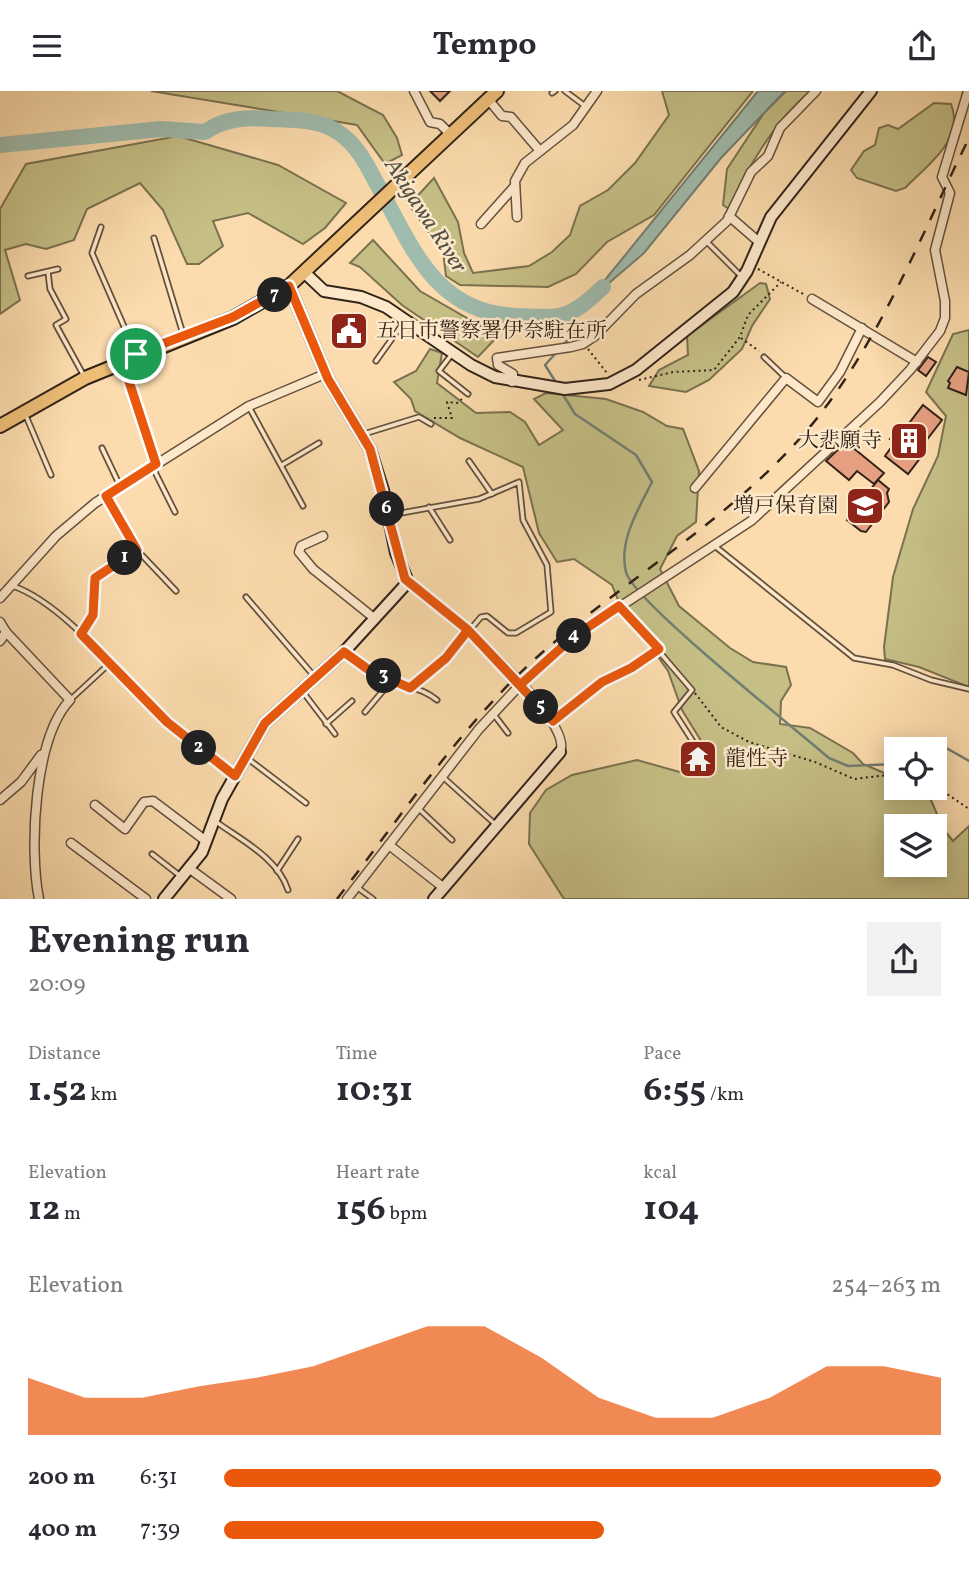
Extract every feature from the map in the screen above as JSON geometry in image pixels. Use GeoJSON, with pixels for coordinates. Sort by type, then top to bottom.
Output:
{"type":"FeatureCollection","features":[{"type":"Feature","properties":{"kind":"main road"},"geometry":{"type":"LineString","coordinates":[[0,426],[85,377],[136,354],[233,317],[289,286],[321,259],[493,95]]}},
{"type":"Feature","properties":{"kind":"street"},"geometry":{"type":"LineString","coordinates":[[414,91],[430,122],[440,124],[451,135]]}},
{"type":"Feature","properties":{"kind":"street"},"geometry":{"type":"LineString","coordinates":[[481,224],[515,186],[525,163],[573,125],[597,91]]}},
{"type":"Feature","properties":{"kind":"street"},"geometry":{"type":"LineString","coordinates":[[512,382],[513,374],[498,365],[497,358],[583,344],[636,294],[705,241],[729,216],[751,173],[768,156],[780,128],[816,91]]}},
{"type":"Feature","properties":{"kind":"street"},"geometry":{"type":"LineString","coordinates":[[305,273],[321,290],[372,301],[482,371],[512,382],[588,389],[609,384],[628,375],[715,309],[743,278],[774,213],[871,91]]}},
{"type":"Feature","properties":{"kind":"street"},"geometry":{"type":"LineString","coordinates":[[347,899],[442,777],[520,685],[572,638],[757,516],[880,402],[917,362],[943,326],[945,318],[945,301],[935,255],[950,193],[942,177],[968,91]]}},
{"type":"Feature","properties":{"kind":"street"},"geometry":{"type":"LineString","coordinates":[[493,95],[502,116],[511,117],[540,151]]}},
{"type":"Feature","properties":{"kind":"street"},"geometry":{"type":"LineString","coordinates":[[515,186],[517,217]]}},
{"type":"Feature","properties":{"kind":"street"},"geometry":{"type":"LineString","coordinates":[[729,216],[759,242]]}},
{"type":"Feature","properties":{"kind":"street"},"geometry":{"type":"LineString","coordinates":[[289,286],[325,374],[364,434],[377,469],[399,564],[408,582],[468,630],[553,721],[561,736],[560,752],[434,899]]}},
{"type":"Feature","properties":{"kind":"street"},"geometry":{"type":"LineString","coordinates":[[813,299],[917,362]]}},
{"type":"Feature","properties":{"kind":"street"},"geometry":{"type":"LineString","coordinates":[[695,488],[786,378],[818,402],[840,372],[862,328]]}},
{"type":"Feature","properties":{"kind":"street"},"geometry":{"type":"LineString","coordinates":[[0,598],[55,536],[106,496],[249,407],[325,374]]}},
{"type":"Feature","properties":{"kind":"street"},"geometry":{"type":"LineString","coordinates":[[323,536],[301,545],[299,552],[313,569],[374,618]]}},
{"type":"Feature","properties":{"kind":"street"},"geometry":{"type":"LineString","coordinates":[[164,899],[186,874],[206,841],[213,820],[235,776],[265,723],[344,652],[408,582]]}},
{"type":"Feature","properties":{"kind":"street"},"geometry":{"type":"LineString","coordinates":[[0,622],[6,632],[70,700],[58,715],[43,753],[21,782],[0,800]]}},
{"type":"Feature","properties":{"kind":"street"},"geometry":{"type":"LineString","coordinates":[[0,641],[6,632]]}},
{"type":"Feature","properties":{"kind":"street"},"geometry":{"type":"LineString","coordinates":[[40,899],[36,835],[43,753]]}},
{"type":"Feature","properties":{"kind":"street"},"geometry":{"type":"LineString","coordinates":[[94,805],[125,829],[144,801],[153,801],[206,841]]}},
{"type":"Feature","properties":{"kind":"street"},"geometry":{"type":"LineString","coordinates":[[71,842],[146,899]]}},
{"type":"Feature","properties":{"kind":"street"},"geometry":{"type":"LineString","coordinates":[[389,845],[444,888]]}},
{"type":"Feature","properties":{"kind":"street"},"geometry":{"type":"LineString","coordinates":[[186,874],[231,899]]}},
{"type":"Feature","properties":{"kind":"lane"},"geometry":{"type":"LineString","coordinates":[[565,91],[587,107]]}},
{"type":"Feature","properties":{"kind":"lane"},"geometry":{"type":"LineString","coordinates":[[101,227],[92,253],[136,354]]}},
{"type":"Feature","properties":{"kind":"lane"},"geometry":{"type":"LineString","coordinates":[[155,237],[184,336]]}},
{"type":"Feature","properties":{"kind":"lane"},"geometry":{"type":"LineString","coordinates":[[705,241],[743,278]]}},
{"type":"Feature","properties":{"kind":"lane"},"geometry":{"type":"LineString","coordinates":[[28,276],[58,269]]}},
{"type":"Feature","properties":{"kind":"lane"},"geometry":{"type":"LineString","coordinates":[[48,272],[50,289],[66,319],[56,325],[85,377]]}},
{"type":"Feature","properties":{"kind":"lane"},"geometry":{"type":"LineString","coordinates":[[376,361],[405,320]]}},
{"type":"Feature","properties":{"kind":"lane"},"geometry":{"type":"LineString","coordinates":[[453,353],[439,371],[468,394]]}},
{"type":"Feature","properties":{"kind":"lane"},"geometry":{"type":"LineString","coordinates":[[764,357],[786,378]]}},
{"type":"Feature","properties":{"kind":"lane"},"geometry":{"type":"LineString","coordinates":[[122,360],[156,464],[156,474],[175,512]]}},
{"type":"Feature","properties":{"kind":"lane"},"geometry":{"type":"LineString","coordinates":[[249,407],[303,506]]}},
{"type":"Feature","properties":{"kind":"lane"},"geometry":{"type":"LineString","coordinates":[[23,411],[51,475]]}},
{"type":"Feature","properties":{"kind":"lane"},"geometry":{"type":"LineString","coordinates":[[364,434],[419,418],[429,422]]}},
{"type":"Feature","properties":{"kind":"lane"},"geometry":{"type":"LineString","coordinates":[[282,465],[320,443]]}},
{"type":"Feature","properties":{"kind":"lane"},"geometry":{"type":"LineString","coordinates":[[102,448],[121,488]]}},
{"type":"Feature","properties":{"kind":"lane"},"geometry":{"type":"LineString","coordinates":[[469,461],[492,493]]}},
{"type":"Feature","properties":{"kind":"lane"},"geometry":{"type":"LineString","coordinates":[[388,515],[450,506],[519,482],[523,520],[547,565],[551,612],[516,633],[508,633],[487,616],[481,617],[446,658],[412,686]]}},
{"type":"Feature","properties":{"kind":"lane"},"geometry":{"type":"LineString","coordinates":[[106,496],[137,550],[176,591]]}},
{"type":"Feature","properties":{"kind":"lane"},"geometry":{"type":"LineString","coordinates":[[429,507],[450,540]]}},
{"type":"Feature","properties":{"kind":"lane"},"geometry":{"type":"LineString","coordinates":[[715,545],[854,658],[893,665],[931,680],[969,689]]}},
{"type":"Feature","properties":{"kind":"lane"},"geometry":{"type":"LineString","coordinates":[[81,634],[93,615],[95,578],[137,550]]}},
{"type":"Feature","properties":{"kind":"lane"},"geometry":{"type":"LineString","coordinates":[[13,586],[38,597],[81,634],[167,722],[235,776]]}},
{"type":"Feature","properties":{"kind":"lane"},"geometry":{"type":"LineString","coordinates":[[246,597],[315,678]]}},
{"type":"Feature","properties":{"kind":"lane"},"geometry":{"type":"LineString","coordinates":[[619,606],[692,690],[674,712],[699,751]]}},
{"type":"Feature","properties":{"kind":"lane"},"geometry":{"type":"LineString","coordinates":[[553,721],[602,682],[631,668],[659,649]]}},
{"type":"Feature","properties":{"kind":"lane"},"geometry":{"type":"LineString","coordinates":[[344,652],[369,670],[410,688],[412,686],[427,692],[437,700]]}},
{"type":"Feature","properties":{"kind":"lane"},"geometry":{"type":"LineString","coordinates":[[70,700],[109,664]]}},
{"type":"Feature","properties":{"kind":"lane"},"geometry":{"type":"LineString","coordinates":[[365,712],[393,679]]}},
{"type":"Feature","properties":{"kind":"lane"},"geometry":{"type":"LineString","coordinates":[[302,690],[335,734]]}},
{"type":"Feature","properties":{"kind":"lane"},"geometry":{"type":"LineString","coordinates":[[326,724],[352,701]]}},
{"type":"Feature","properties":{"kind":"lane"},"geometry":{"type":"LineString","coordinates":[[494,714],[508,733]]}},
{"type":"Feature","properties":{"kind":"lane"},"geometry":{"type":"LineString","coordinates":[[246,757],[280,780],[306,803]]}},
{"type":"Feature","properties":{"kind":"lane"},"geometry":{"type":"LineString","coordinates":[[442,777],[497,825]]}},
{"type":"Feature","properties":{"kind":"lane"},"geometry":{"type":"LineString","coordinates":[[418,808],[452,840]]}},
{"type":"Feature","properties":{"kind":"lane"},"geometry":{"type":"LineString","coordinates":[[213,820],[265,857],[288,890]]}},
{"type":"Feature","properties":{"kind":"lane"},"geometry":{"type":"LineString","coordinates":[[277,871],[298,839]]}},
{"type":"Feature","properties":{"kind":"lane"},"geometry":{"type":"LineString","coordinates":[[152,854],[186,874]]}},
{"type":"Feature","properties":{"kind":"lane"},"geometry":{"type":"LineString","coordinates":[[356,887],[373,899]]}},
{"type":"Feature","properties":{"kind":"path"},"geometry":{"type":"LineString","coordinates":[[750,265],[813,299]]}},
{"type":"Feature","properties":{"kind":"path"},"geometry":{"type":"LineString","coordinates":[[583,344],[602,364],[605,373],[624,370],[634,381],[673,372],[713,370],[740,337],[748,315],[781,282]]}},
{"type":"Feature","properties":{"kind":"path"},"geometry":{"type":"LineString","coordinates":[[740,337],[752,343],[764,357]]}},
{"type":"Feature","properties":{"kind":"path"},"geometry":{"type":"LineString","coordinates":[[429,422],[452,418],[447,402],[457,403],[468,394]]}},
{"type":"Feature","properties":{"kind":"path"},"geometry":{"type":"LineString","coordinates":[[692,690],[721,727],[748,742],[777,749],[854,779],[884,775]]}},
{"type":"Feature","properties":{"kind":"path"},"geometry":{"type":"LineString","coordinates":[[947,794],[969,809]]}},
{"type":"Feature","properties":{"kind":"shaded area"},"geometry":{"type":"Polygon","coordinates":[[[151,91],[337,91],[383,115],[397,138],[402,155],[385,164],[357,125],[151,91]]]}},
{"type":"Feature","properties":{"kind":"shaded area"},"geometry":{"type":"Polygon","coordinates":[[[662,91],[753,91],[654,215],[607,242],[576,274],[548,287],[460,285],[446,276],[443,252],[409,205],[434,178],[458,222],[464,253],[473,273],[529,266],[552,252],[570,235],[580,206],[608,190],[635,163],[669,115],[662,91]]]}},
{"type":"Feature","properties":{"kind":"shaded area"},"geometry":{"type":"Polygon","coordinates":[[[758,91],[785,91],[721,158],[644,253],[588,301],[758,91]]]}},
{"type":"Feature","properties":{"kind":"shaded area"},"geometry":{"type":"Polygon","coordinates":[[[786,91],[811,91],[786,115],[764,145],[744,177],[729,209],[723,205],[727,169],[764,113],[786,91]]]}},
{"type":"Feature","properties":{"kind":"shaded area"},"geometry":{"type":"Polygon","coordinates":[[[934,103],[951,104],[953,129],[942,151],[905,188],[896,191],[857,178],[851,170],[864,151],[875,145],[879,128],[888,125],[898,129],[934,103]]]}},
{"type":"Feature","properties":{"kind":"shaded area"},"geometry":{"type":"Polygon","coordinates":[[[178,136],[278,165],[346,203],[325,228],[303,244],[248,213],[213,221],[223,246],[199,264],[187,264],[163,210],[140,183],[87,209],[74,240],[46,249],[26,244],[5,250],[20,300],[0,314],[0,209],[26,164],[178,136]]]}},
{"type":"Feature","properties":{"kind":"shaded area"},"geometry":{"type":"Polygon","coordinates":[[[373,240],[420,291],[498,336],[478,357],[402,305],[360,267],[350,263],[373,240]]]}},
{"type":"Feature","properties":{"kind":"shaded area"},"geometry":{"type":"Polygon","coordinates":[[[760,283],[766,284],[770,299],[752,326],[742,349],[709,380],[686,392],[649,386],[659,370],[688,355],[687,336],[760,283]]]}},
{"type":"Feature","properties":{"kind":"shaded area"},"geometry":{"type":"Polygon","coordinates":[[[969,330],[969,687],[919,667],[885,659],[884,647],[893,577],[913,509],[938,456],[946,416],[926,392],[953,334],[969,330]]]}},
{"type":"Feature","properties":{"kind":"shaded area"},"geometry":{"type":"Polygon","coordinates":[[[430,349],[442,353],[437,383],[476,413],[510,412],[525,422],[539,445],[563,430],[534,399],[546,393],[606,399],[643,412],[667,426],[683,429],[699,471],[696,522],[677,536],[660,569],[679,606],[730,648],[753,662],[786,667],[791,685],[781,701],[780,724],[810,728],[853,753],[863,764],[884,773],[884,800],[931,800],[937,814],[884,814],[884,877],[947,877],[947,834],[953,841],[969,826],[969,899],[564,899],[529,844],[530,813],[546,790],[572,775],[637,760],[683,773],[711,757],[682,710],[668,671],[618,600],[612,585],[574,559],[557,562],[539,533],[523,467],[460,438],[415,411],[411,399],[394,382],[416,371],[430,349]]]}},
{"type":"Feature","properties":{"kind":"building"},"geometry":{"type":"Polygon","coordinates":[[[430,91],[450,91],[440,101],[430,91]]]}},
{"type":"Feature","properties":{"kind":"building"},"geometry":{"type":"Polygon","coordinates":[[[928,357],[936,362],[926,376],[918,370],[928,357]]]}},
{"type":"Feature","properties":{"kind":"building"},"geometry":{"type":"Polygon","coordinates":[[[957,367],[969,372],[966,395],[948,388],[948,381],[957,367]]]}},
{"type":"Feature","properties":{"kind":"building","name":"大悲願寺"},"geometry":{"type":"Polygon","coordinates":[[[923,405],[942,420],[916,454],[921,457],[908,474],[885,456],[895,442],[890,439],[896,431],[900,435],[923,405]]]}},
{"type":"Feature","properties":{"kind":"building"},"geometry":{"type":"Polygon","coordinates":[[[846,442],[884,473],[874,484],[857,471],[849,480],[826,461],[846,442]]]}},
{"type":"Feature","properties":{"kind":"building"},"geometry":{"type":"Polygon","coordinates":[[[878,480],[889,489],[889,502],[866,532],[861,531],[847,520],[878,480]]]}},
{"type":"Feature","properties":{"kind":"waterway","name":"Akigawa River"},"geometry":{"type":"LineString","coordinates":[[0,145],[161,129],[205,132],[228,121],[245,119],[318,123],[342,135],[353,145],[429,272],[445,289],[465,303],[489,312],[517,316],[556,316],[573,311],[603,287]]}},
{"type":"Feature","properties":{"kind":"waterway"},"geometry":{"type":"LineString","coordinates":[[563,345],[579,329],[572,314]]}},
{"type":"Feature","properties":{"kind":"waterway"},"geometry":{"type":"LineString","coordinates":[[556,353],[545,365],[557,384]]}},
{"type":"Feature","properties":{"kind":"waterway"},"geometry":{"type":"LineString","coordinates":[[562,393],[575,414],[636,455],[652,482],[631,525],[625,549],[626,572],[635,587],[685,636],[829,758],[848,766],[884,764]]}},
{"type":"Feature","properties":{"kind":"waterway"},"geometry":{"type":"LineString","coordinates":[[947,749],[969,761]]}},
{"type":"Feature","properties":{"kind":"railway"},"geometry":{"type":"LineString","coordinates":[[337,899],[456,743],[508,685],[571,629],[751,487],[784,456],[814,422],[838,390],[880,321],[969,138]]}},
{"type":"Feature","properties":{"kind":"place","name":"五日市警察署伊奈駐在所"},"geometry":{"type":"Point","coordinates":[349,331]}},
{"type":"Feature","properties":{"kind":"place","name":"大悲願寺"},"geometry":{"type":"Point","coordinates":[909,441]}},
{"type":"Feature","properties":{"kind":"place","name":"増戸保育園"},"geometry":{"type":"Point","coordinates":[865,506]}},
{"type":"Feature","properties":{"kind":"place","name":"龍性寺"},"geometry":{"type":"Point","coordinates":[698,759]}},
{"type":"Feature","properties":{"kind":"route"},"geometry":{"type":"LineString","coordinates":[[136,354],[122,360],[137,398],[156,464],[106,496],[137,550],[95,578],[93,615],[81,634],[167,722],[235,776],[265,723],[344,652],[369,670],[410,688],[446,658],[468,630],[481,643],[520,685],[572,638],[619,606],[659,649],[631,668],[602,682],[553,721],[468,630],[408,582],[396,553],[383,490],[364,434],[328,379],[289,286],[233,317],[136,354]]}}]}
